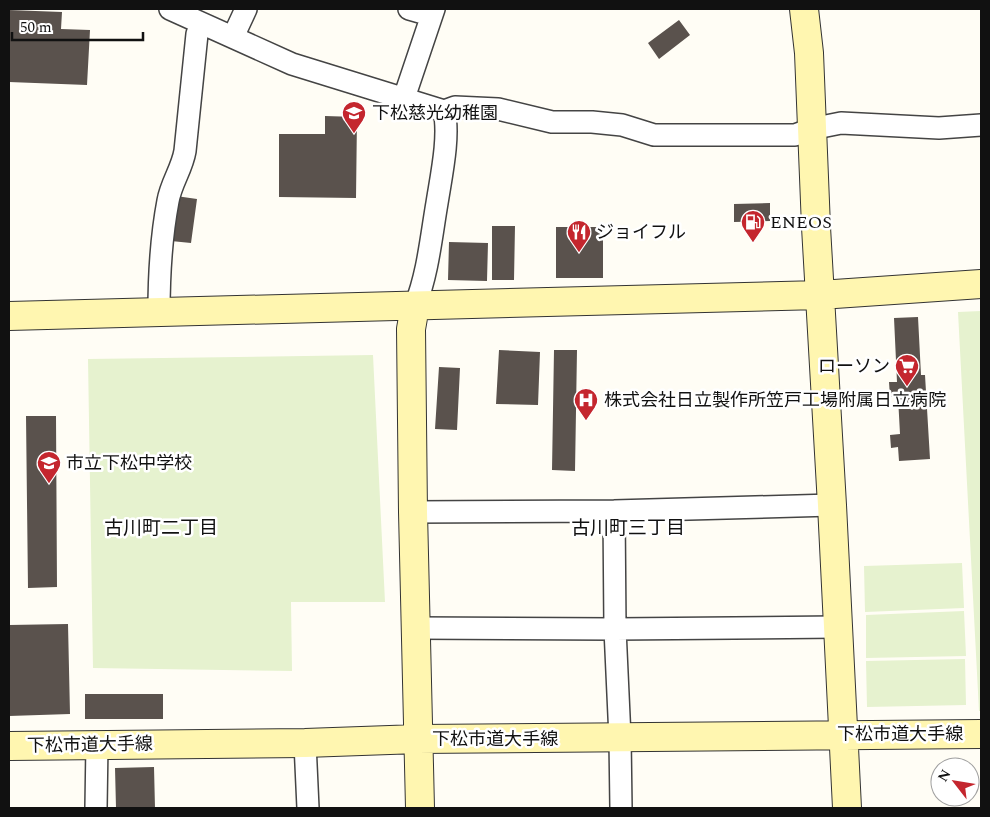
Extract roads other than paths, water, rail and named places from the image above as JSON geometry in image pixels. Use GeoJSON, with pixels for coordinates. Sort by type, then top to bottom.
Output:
{"type":"FeatureCollection","features":[{"type":"Feature","properties":{"kind":"street"},"geometry":{"type":"LineString","coordinates":[[170,9],[292,64],[444,111],[455,107],[498,109],[552,122],[592,122],[622,125],[654,135],[795,135],[811,129],[841,123],[939,128],[981,125]]}},
{"type":"Feature","properties":{"kind":"street"},"geometry":{"type":"LineString","coordinates":[[233,37],[246,9]]}},
{"type":"Feature","properties":{"kind":"street"},"geometry":{"type":"LineString","coordinates":[[404,98],[432,12],[409,9]]}},
{"type":"Feature","properties":{"kind":"street"},"geometry":{"type":"LineString","coordinates":[[804,9],[809,53],[811,129],[847,808]]}},
{"type":"Feature","properties":{"kind":"street"},"geometry":{"type":"LineString","coordinates":[[159,312],[159,266],[168,201],[172,184],[183,164],[197,34],[202,23]]}},
{"type":"Feature","properties":{"kind":"street"},"geometry":{"type":"LineString","coordinates":[[420,808],[412,512],[411,329],[424,283],[442,171],[447,121],[444,111]]}},
{"type":"Feature","properties":{"kind":"street"},"geometry":{"type":"LineString","coordinates":[[9,316],[820,295],[981,284]]}},
{"type":"Feature","properties":{"kind":"street"},"geometry":{"type":"LineString","coordinates":[[412,512],[614,511],[832,505]]}},
{"type":"Feature","properties":{"kind":"street"},"geometry":{"type":"LineString","coordinates":[[614,511],[615,629],[621,808]]}},
{"type":"Feature","properties":{"kind":"street"},"geometry":{"type":"LineString","coordinates":[[415,628],[615,629],[838,626]]}},
{"type":"Feature","properties":{"kind":"street","name":"下松市道大手線"},"geometry":{"type":"LineString","coordinates":[[9,746],[306,743],[418,739],[981,734]]}},
{"type":"Feature","properties":{"kind":"street"},"geometry":{"type":"LineString","coordinates":[[306,743],[308,808]]}},
{"type":"Feature","properties":{"kind":"street"},"geometry":{"type":"LineString","coordinates":[[96,808],[98,744]]}},
{"type":"Feature","properties":{"kind":"place","name":"下松慈光幼稚園"},"geometry":{"type":"Point","coordinates":[354,134]}},
{"type":"Feature","properties":{"kind":"place","name":"ENEOS"},"geometry":{"type":"Point","coordinates":[753,243]}},
{"type":"Feature","properties":{"kind":"place","name":"ジョイフル"},"geometry":{"type":"Point","coordinates":[579,253]}},
{"type":"Feature","properties":{"kind":"place","name":"ローソン"},"geometry":{"type":"Point","coordinates":[907,387]}},
{"type":"Feature","properties":{"kind":"place","name":"株式会社日立製作所笠戸工場附属日立病院"},"geometry":{"type":"Point","coordinates":[586,421]}},
{"type":"Feature","properties":{"kind":"place","name":"市立下松中学校"},"geometry":{"type":"Point","coordinates":[49,484]}},
{"type":"Feature","properties":{"kind":"district","name":"古川町二丁目"},"geometry":{"type":"Point","coordinates":[161,528]}},
{"type":"Feature","properties":{"kind":"district","name":"古川町三丁目"},"geometry":{"type":"Point","coordinates":[628,528]}}]}
